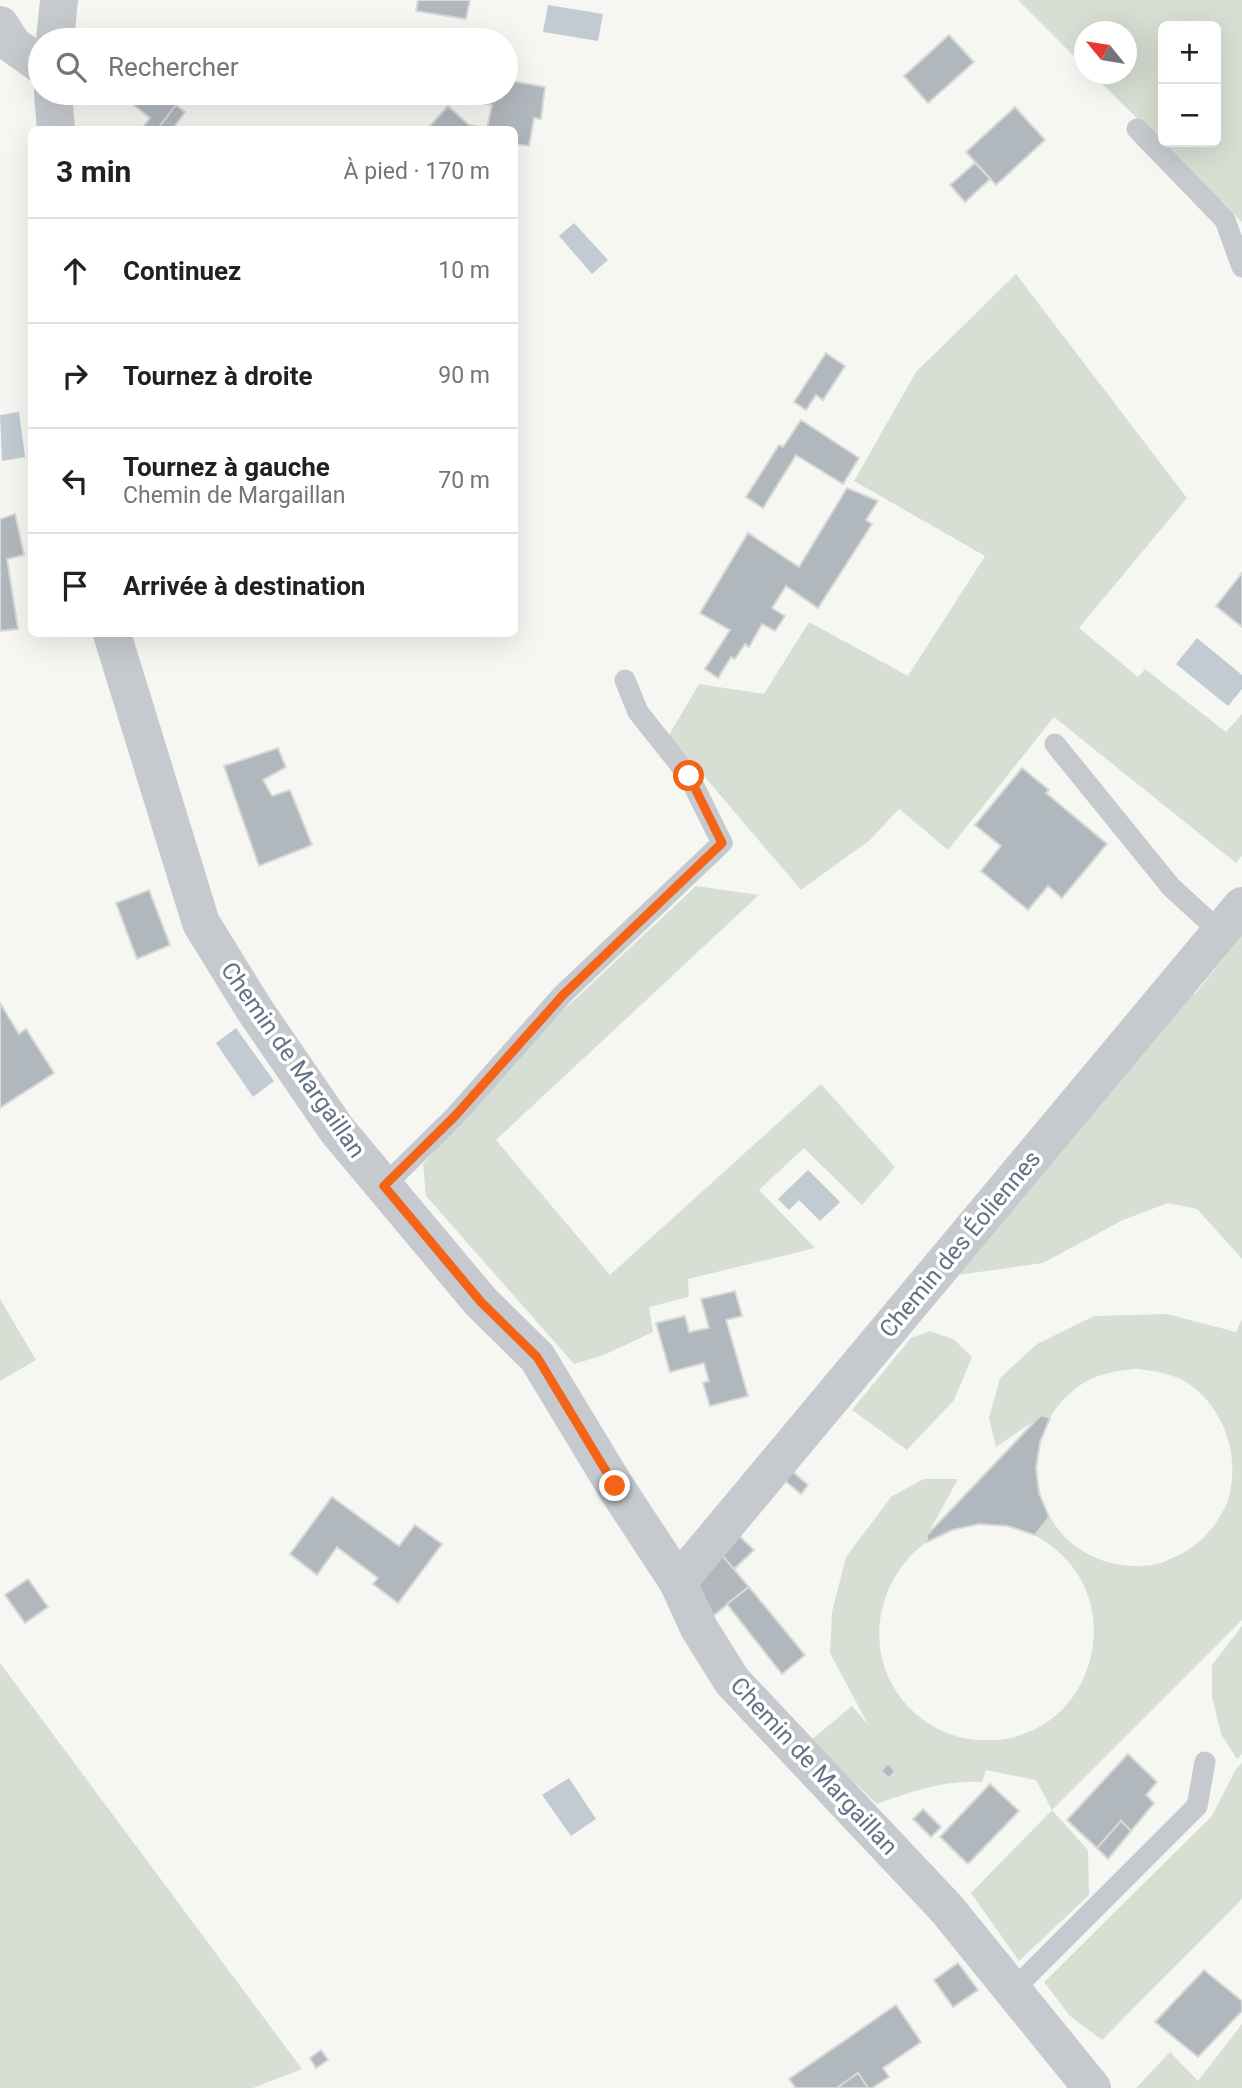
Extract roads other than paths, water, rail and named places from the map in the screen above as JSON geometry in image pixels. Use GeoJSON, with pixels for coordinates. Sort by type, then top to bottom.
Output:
{"type":"FeatureCollection","features":[{"type":"Feature","properties":{"kind":"street"},"geometry":{"type":"LineString","coordinates":[[56,28],[59,0]]}},
{"type":"Feature","properties":{"kind":"street"},"geometry":{"type":"LineString","coordinates":[[0,25],[13,45],[28,56]]}},
{"type":"Feature","properties":{"kind":"street"},"geometry":{"type":"LineString","coordinates":[[54,105],[56,126]]}},
{"type":"Feature","properties":{"kind":"street","name":"Chemin de Margaillan"},"geometry":{"type":"LineString","coordinates":[[113,637],[201,923],[254,1009],[337,1130],[481,1302],[537,1357],[615,1486],[678,1582],[699,1629],[732,1681],[946,1908],[1092,2088]]}},
{"type":"Feature","properties":{"kind":"street","name":"Chemin des Éoliennes"},"geometry":{"type":"LineString","coordinates":[[678,1582],[1231,919]]}},
{"type":"Feature","properties":{"kind":"lane"},"geometry":{"type":"LineString","coordinates":[[1137,130],[1225,220],[1242,267]]}},
{"type":"Feature","properties":{"kind":"lane"},"geometry":{"type":"LineString","coordinates":[[384,1186],[455,1116],[563,995],[722,843],[689,776],[638,712],[625,680]]}},
{"type":"Feature","properties":{"kind":"lane"},"geometry":{"type":"LineString","coordinates":[[1055,744],[1171,887],[1231,919]]}},
{"type":"Feature","properties":{"kind":"lane"},"geometry":{"type":"LineString","coordinates":[[1013,1990],[1197,1806],[1205,1762]]}}]}
